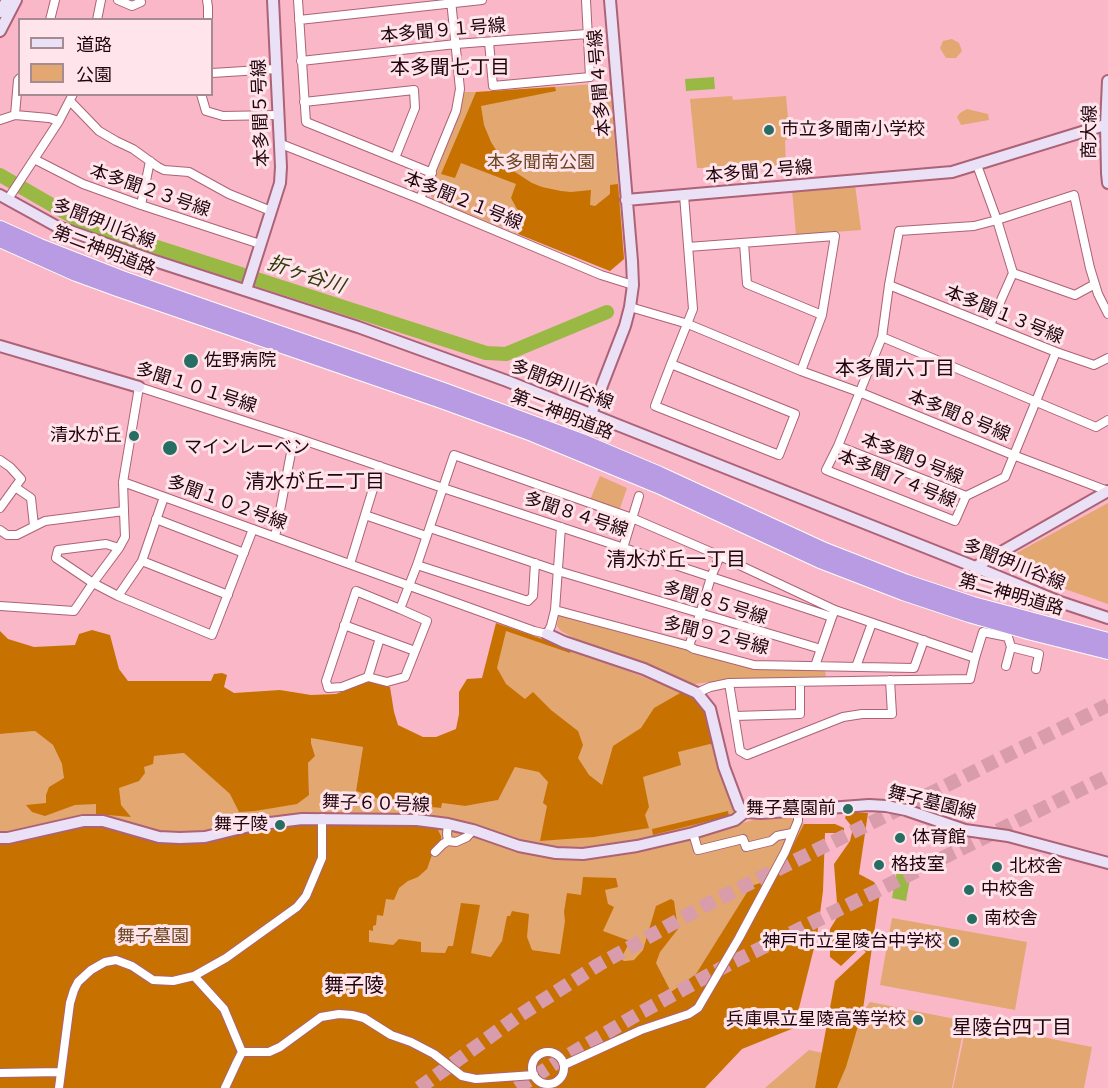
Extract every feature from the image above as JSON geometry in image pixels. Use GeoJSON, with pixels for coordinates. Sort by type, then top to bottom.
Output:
{"type":"FeatureCollection","features":[{"type":"Feature","properties":{"kind":"highway","name":"第二神明道路"},"geometry":{"type":"LineString","coordinates":[[0,228],[112,274],[444,390],[582,441],[660,474],[825,550],[907,582],[973,604],[1108,640]]}},
{"type":"Feature","properties":{"kind":"highway","name":"第二神明道路"},"geometry":{"type":"LineString","coordinates":[[0,240],[76,274],[117,289],[532,434],[658,486],[820,561],[903,593],[979,618],[1108,652]]}},
{"type":"Feature","properties":{"kind":"street"},"geometry":{"type":"LineString","coordinates":[[0,12],[7,0]]}},
{"type":"Feature","properties":{"kind":"street"},"geometry":{"type":"LineString","coordinates":[[0,31],[16,0]]}},
{"type":"Feature","properties":{"kind":"street"},"geometry":{"type":"LineString","coordinates":[[51,18],[56,0]]}},
{"type":"Feature","properties":{"kind":"street"},"geometry":{"type":"LineString","coordinates":[[97,18],[101,0]]}},
{"type":"Feature","properties":{"kind":"street"},"geometry":{"type":"LineString","coordinates":[[118,0],[132,6],[141,2]]}},
{"type":"Feature","properties":{"kind":"street"},"geometry":{"type":"LineString","coordinates":[[207,0],[208,18]]}},
{"type":"Feature","properties":{"kind":"street","name":"本多聞５号線"},"geometry":{"type":"LineString","coordinates":[[247,286],[280,183],[281,144],[273,0]]}},
{"type":"Feature","properties":{"kind":"street"},"geometry":{"type":"LineString","coordinates":[[298,0],[306,122],[432,173]]}},
{"type":"Feature","properties":{"kind":"street"},"geometry":{"type":"LineString","coordinates":[[299,20],[451,1],[482,0]]}},
{"type":"Feature","properties":{"kind":"street"},"geometry":{"type":"LineString","coordinates":[[489,42],[493,86],[590,77],[586,0]]}},
{"type":"Feature","properties":{"kind":"street","name":"本多聞４号線"},"geometry":{"type":"LineString","coordinates":[[610,0],[626,200]]}},
{"type":"Feature","properties":{"kind":"street"},"geometry":{"type":"LineString","coordinates":[[420,199],[456,111],[460,89],[451,1]]}},
{"type":"Feature","properties":{"kind":"street","name":"本多聞９１号線"},"geometry":{"type":"LineString","coordinates":[[301,61],[456,44],[587,34]]}},
{"type":"Feature","properties":{"kind":"street"},"geometry":{"type":"LineString","coordinates":[[213,73],[276,69]]}},
{"type":"Feature","properties":{"kind":"street"},"geometry":{"type":"LineString","coordinates":[[15,115],[18,80]]}},
{"type":"Feature","properties":{"kind":"street","name":"商大線"},"geometry":{"type":"LineString","coordinates":[[1108,81],[1108,183]]}},
{"type":"Feature","properties":{"kind":"street"},"geometry":{"type":"LineString","coordinates":[[304,102],[414,90],[415,108],[394,158]]}},
{"type":"Feature","properties":{"kind":"street"},"geometry":{"type":"LineString","coordinates":[[202,96],[206,111],[223,116],[279,115]]}},
{"type":"Feature","properties":{"kind":"street"},"geometry":{"type":"LineString","coordinates":[[4,197],[22,178],[72,98],[99,131],[133,149],[164,170],[189,172],[271,212]]}},
{"type":"Feature","properties":{"kind":"street"},"geometry":{"type":"LineString","coordinates":[[0,120],[15,115],[59,121]]}},
{"type":"Feature","properties":{"kind":"street","name":"本多聞２号線"},"geometry":{"type":"LineString","coordinates":[[626,200],[952,172],[1107,124]]}},
{"type":"Feature","properties":{"kind":"street","name":"本多聞２１号線"},"geometry":{"type":"LineString","coordinates":[[281,144],[601,275],[633,285]]}},
{"type":"Feature","properties":{"kind":"street","name":"本多聞２３号線"},"geometry":{"type":"LineString","coordinates":[[34,159],[83,184],[141,206],[260,244]]}},
{"type":"Feature","properties":{"kind":"street"},"geometry":{"type":"LineString","coordinates":[[141,206],[150,161]]}},
{"type":"Feature","properties":{"kind":"street"},"geometry":{"type":"LineString","coordinates":[[977,165],[1013,273],[990,325]]}},
{"type":"Feature","properties":{"kind":"street"},"geometry":{"type":"LineString","coordinates":[[670,364],[795,414],[779,455],[655,406],[670,364],[693,309],[684,195]]}},
{"type":"Feature","properties":{"kind":"street"},"geometry":{"type":"LineString","coordinates":[[997,220],[1074,195],[1095,284],[1108,314]]}},
{"type":"Feature","properties":{"kind":"street","name":"多聞伊川谷線"},"geometry":{"type":"LineString","coordinates":[[4,197],[56,226],[155,261],[247,286],[507,381],[1060,602],[1108,618]]}},
{"type":"Feature","properties":{"kind":"street"},"geometry":{"type":"LineString","coordinates":[[591,414],[625,326],[630,307],[633,285],[626,200]]}},
{"type":"Feature","properties":{"kind":"street","name":"本多聞９号線"},"geometry":{"type":"LineString","coordinates":[[997,220],[974,226],[899,231],[882,337],[838,446],[966,496],[1005,477],[1056,352]]}},
{"type":"Feature","properties":{"kind":"street"},"geometry":{"type":"LineString","coordinates":[[688,247],[835,236],[822,315],[801,371]]}},
{"type":"Feature","properties":{"kind":"street"},"geometry":{"type":"LineString","coordinates":[[744,243],[747,284],[822,315]]}},
{"type":"Feature","properties":{"kind":"street"},"geometry":{"type":"LineString","coordinates":[[1013,273],[1075,295],[1095,284]]}},
{"type":"Feature","properties":{"kind":"street","name":"本多聞１３号線"},"geometry":{"type":"LineString","coordinates":[[889,285],[1094,365],[1108,358]]}},
{"type":"Feature","properties":{"kind":"street","name":"本多聞８号線"},"geometry":{"type":"LineString","coordinates":[[630,307],[688,324],[801,371],[1108,491]]}},
{"type":"Feature","properties":{"kind":"street"},"geometry":{"type":"LineString","coordinates":[[882,337],[1096,427],[1108,420]]}},
{"type":"Feature","properties":{"kind":"street","name":"多聞１０１号線"},"geometry":{"type":"LineString","coordinates":[[0,346],[139,387],[380,466]]}},
{"type":"Feature","properties":{"kind":"street"},"geometry":{"type":"LineString","coordinates":[[0,606],[74,611],[119,548],[125,537],[123,482],[139,387]]}},
{"type":"Feature","properties":{"kind":"street"},"geometry":{"type":"LineString","coordinates":[[275,537],[294,437]]}},
{"type":"Feature","properties":{"kind":"street","name":"本多聞７４号線"},"geometry":{"type":"LineString","coordinates":[[838,446],[826,470],[955,521],[966,496]]}},
{"type":"Feature","properties":{"kind":"street"},"geometry":{"type":"LineString","coordinates":[[400,609],[410,586],[454,455],[632,518],[720,556],[833,613],[815,666]]}},
{"type":"Feature","properties":{"kind":"street"},"geometry":{"type":"LineString","coordinates":[[0,460],[21,479],[0,508]]}},
{"type":"Feature","properties":{"kind":"street"},"geometry":{"type":"LineString","coordinates":[[350,564],[380,466]]}},
{"type":"Feature","properties":{"kind":"street","name":"多聞８４号線"},"geometry":{"type":"LineString","coordinates":[[380,466],[711,577],[872,623],[975,658]]}},
{"type":"Feature","properties":{"kind":"street","name":"多聞１０２号線"},"geometry":{"type":"LineString","coordinates":[[123,482],[410,586]]}},
{"type":"Feature","properties":{"kind":"street"},"geometry":{"type":"LineString","coordinates":[[15,487],[31,498],[34,526]]}},
{"type":"Feature","properties":{"kind":"street"},"geometry":{"type":"LineString","coordinates":[[975,567],[1108,491]]}},
{"type":"Feature","properties":{"kind":"street"},"geometry":{"type":"LineString","coordinates":[[118,596],[142,561],[164,496]]}},
{"type":"Feature","properties":{"kind":"street"},"geometry":{"type":"LineString","coordinates":[[623,548],[639,496]]}},
{"type":"Feature","properties":{"kind":"street"},"geometry":{"type":"LineString","coordinates":[[0,530],[7,535],[17,535],[45,521],[124,511]]}},
{"type":"Feature","properties":{"kind":"street"},"geometry":{"type":"LineString","coordinates":[[365,515],[426,536]]}},
{"type":"Feature","properties":{"kind":"street"},"geometry":{"type":"LineString","coordinates":[[156,519],[244,553]]}},
{"type":"Feature","properties":{"kind":"street"},"geometry":{"type":"LineString","coordinates":[[547,634],[555,610],[561,527]]}},
{"type":"Feature","properties":{"kind":"street","name":"多聞８５号線"},"geometry":{"type":"LineString","coordinates":[[430,528],[558,571],[821,649]]}},
{"type":"Feature","properties":{"kind":"street"},"geometry":{"type":"LineString","coordinates":[[119,548],[106,544],[58,550],[56,558],[93,583],[118,596],[212,635],[253,529]]}},
{"type":"Feature","properties":{"kind":"street"},"geometry":{"type":"LineString","coordinates":[[689,646],[720,556]]}},
{"type":"Feature","properties":{"kind":"street"},"geometry":{"type":"LineString","coordinates":[[142,561],[228,595]]}},
{"type":"Feature","properties":{"kind":"street"},"geometry":{"type":"LineString","coordinates":[[417,565],[528,600],[533,596],[535,563]]}},
{"type":"Feature","properties":{"kind":"street"},"geometry":{"type":"LineString","coordinates":[[410,586],[644,669],[697,693],[710,709],[724,767],[739,807],[745,812]]}},
{"type":"Feature","properties":{"kind":"street"},"geometry":{"type":"LineString","coordinates":[[356,591],[400,609],[427,621],[405,677],[387,682],[368,677],[342,687],[328,688],[326,681],[356,591]]}},
{"type":"Feature","properties":{"kind":"street","name":"多聞９２号線"},"geometry":{"type":"LineString","coordinates":[[555,610],[754,665],[914,668],[924,640]]}},
{"type":"Feature","properties":{"kind":"street"},"geometry":{"type":"LineString","coordinates":[[856,667],[872,623]]}},
{"type":"Feature","properties":{"kind":"street"},"geometry":{"type":"LineString","coordinates":[[344,625],[415,651]]}},
{"type":"Feature","properties":{"kind":"street"},"geometry":{"type":"LineString","coordinates":[[697,693],[710,687],[729,683],[970,679],[983,632],[1008,637],[1011,647],[1006,666]]}},
{"type":"Feature","properties":{"kind":"street"},"geometry":{"type":"LineString","coordinates":[[368,677],[380,638]]}},
{"type":"Feature","properties":{"kind":"street"},"geometry":{"type":"LineString","coordinates":[[1011,647],[1039,654],[1036,669]]}},
{"type":"Feature","properties":{"kind":"street"},"geometry":{"type":"LineString","coordinates":[[729,683],[740,751],[747,755],[843,717],[862,714],[892,714],[890,680]]}},
{"type":"Feature","properties":{"kind":"street"},"geometry":{"type":"LineString","coordinates":[[735,716],[800,714],[800,682]]}},
{"type":"Feature","properties":{"kind":"street","name":"舞子墓園線"},"geometry":{"type":"LineString","coordinates":[[745,812],[886,806],[906,810],[965,830],[1008,836],[1108,863]]}},
{"type":"Feature","properties":{"kind":"street"},"geometry":{"type":"LineString","coordinates":[[564,1065],[641,1030],[689,1014],[698,1008],[785,852],[798,821],[798,810]]}},
{"type":"Feature","properties":{"kind":"street","name":"舞子６０号線"},"geometry":{"type":"LineString","coordinates":[[0,838],[83,821],[103,821],[159,837],[180,838],[205,837],[254,825],[302,819],[417,820],[448,824],[519,846],[556,853],[583,854],[637,846],[693,833],[735,820],[745,812]]}},
{"type":"Feature","properties":{"kind":"street"},"geometry":{"type":"LineString","coordinates":[[59,1088],[72,996],[78,982],[91,970],[105,962],[116,960],[132,966],[153,980],[173,981],[194,976],[226,958],[297,907],[310,888],[322,858],[322,818]]}},
{"type":"Feature","properties":{"kind":"street"},"geometry":{"type":"LineString","coordinates":[[448,824],[448,841]]}},
{"type":"Feature","properties":{"kind":"street"},"geometry":{"type":"LineString","coordinates":[[435,852],[448,841],[456,842],[473,831]]}},
{"type":"Feature","properties":{"kind":"street"},"geometry":{"type":"LineString","coordinates":[[693,833],[698,850],[743,839],[746,847],[792,833]]}},
{"type":"Feature","properties":{"kind":"street"},"geometry":{"type":"LineString","coordinates":[[194,976],[224,1009],[243,1052]]}},
{"type":"Feature","properties":{"kind":"street"},"geometry":{"type":"LineString","coordinates":[[243,1052],[269,1052],[280,1047],[321,1017],[339,1014],[352,1015],[364,1018],[392,1035],[434,1054],[462,1076],[476,1079],[534,1075]]}},
{"type":"Feature","properties":{"kind":"street"},"geometry":{"type":"LineString","coordinates":[[225,1088],[243,1052]]}},
{"type":"Feature","properties":{"kind":"street"},"geometry":{"type":"LineString","coordinates":[[544,1052],[557,1054],[563,1061],[564,1070],[561,1078],[554,1083],[541,1082],[534,1075],[533,1061],[544,1052]]}},
{"type":"Feature","properties":{"kind":"street"},"geometry":{"type":"LineString","coordinates":[[0,1073],[61,1072]]}},
{"type":"Feature","properties":{"kind":"green space"},"geometry":{"type":"Polygon","coordinates":[[[952,39],[959,43],[962,51],[956,58],[946,58],[940,48],[943,41],[952,39]]]}},
{"type":"Feature","properties":{"kind":"green space","name":"本多聞南公園"},"geometry":{"type":"Polygon","coordinates":[[[610,83],[624,259],[610,271],[432,199],[430,191],[461,105],[462,92],[610,83]]]}},
{"type":"Feature","properties":{"kind":"green space"},"geometry":{"type":"Polygon","coordinates":[[[555,87],[556,91],[481,106],[484,125],[501,158],[515,172],[532,183],[561,191],[591,190],[590,205],[595,206],[610,194],[610,185],[618,184],[624,259],[610,271],[518,234],[525,214],[517,209],[511,198],[516,184],[461,163],[455,178],[441,174],[476,92],[555,87]]]}},
{"type":"Feature","properties":{"kind":"green space"},"geometry":{"type":"Polygon","coordinates":[[[732,96],[733,100],[786,96],[790,139],[785,140],[786,167],[697,168],[690,99],[732,96]]]}},
{"type":"Feature","properties":{"kind":"green space"},"geometry":{"type":"Polygon","coordinates":[[[967,109],[988,114],[989,120],[961,125],[957,117],[967,109]]]}},
{"type":"Feature","properties":{"kind":"green space"},"geometry":{"type":"Polygon","coordinates":[[[855,185],[861,230],[796,235],[792,189],[855,185]]]}},
{"type":"Feature","properties":{"kind":"green space"},"geometry":{"type":"Polygon","coordinates":[[[600,476],[627,488],[619,511],[590,500],[600,476]]]}},
{"type":"Feature","properties":{"kind":"green space"},"geometry":{"type":"Polygon","coordinates":[[[1108,503],[1108,604],[1016,572],[1013,555],[1108,503]]]}},
{"type":"Feature","properties":{"kind":"green space"},"geometry":{"type":"Polygon","coordinates":[[[559,613],[684,647],[718,659],[825,670],[826,677],[735,679],[694,684],[581,642],[561,631],[557,626],[559,613]]]}},
{"type":"Feature","properties":{"kind":"green space"},"geometry":{"type":"Polygon","coordinates":[[[496,623],[571,649],[570,653],[506,631],[497,668],[506,684],[525,699],[533,692],[551,710],[578,731],[583,745],[578,758],[589,775],[602,785],[613,746],[641,728],[654,708],[682,692],[698,702],[705,710],[714,745],[678,752],[681,765],[643,777],[649,807],[645,815],[649,828],[594,837],[540,841],[547,806],[543,803],[548,782],[539,772],[515,767],[498,800],[465,806],[442,803],[441,808],[393,804],[356,791],[363,747],[311,738],[315,756],[308,763],[309,795],[297,804],[239,812],[230,794],[184,753],[154,756],[153,764],[144,767],[145,773],[139,781],[119,788],[121,805],[131,817],[96,814],[96,804],[75,805],[45,816],[32,812],[26,805],[46,803],[49,787],[64,778],[62,764],[53,745],[35,731],[0,734],[0,631],[8,639],[34,647],[75,645],[79,634],[92,630],[110,635],[119,669],[128,681],[211,681],[214,674],[222,673],[227,675],[224,687],[234,693],[280,690],[311,695],[336,694],[368,681],[390,687],[398,725],[423,737],[436,737],[456,729],[459,692],[467,679],[482,678],[496,623]]]}},
{"type":"Feature","properties":{"kind":"green space","name":"舞子墓園"},"geometry":{"type":"Polygon","coordinates":[[[506,626],[682,692],[698,702],[705,710],[723,780],[739,824],[757,819],[791,818],[804,824],[680,1072],[634,960],[624,961],[597,953],[564,932],[561,954],[532,950],[491,957],[448,946],[445,953],[421,952],[393,945],[0,1088],[0,734],[35,731],[53,745],[62,764],[144,767],[154,756],[185,753],[230,794],[309,795],[308,763],[315,756],[311,737],[363,747],[356,791],[393,804],[440,808],[441,803],[465,806],[497,800],[515,767],[497,667],[506,626]]]}},
{"type":"Feature","properties":{"kind":"green space"},"geometry":{"type":"Polygon","coordinates":[[[728,811],[729,816],[653,835],[652,829],[728,811]]]}},
{"type":"Feature","properties":{"kind":"green space"},"geometry":{"type":"Polygon","coordinates":[[[847,812],[868,813],[859,874],[874,882],[880,893],[863,1009],[846,1067],[837,1088],[815,1088],[835,981],[866,952],[861,947],[841,966],[830,957],[830,929],[838,916],[834,864],[850,841],[853,828],[845,818],[847,812]]]}},
{"type":"Feature","properties":{"kind":"green space"},"geometry":{"type":"Polygon","coordinates":[[[310,821],[436,826],[441,836],[441,841],[433,852],[427,869],[399,888],[394,900],[386,899],[383,916],[377,915],[373,931],[369,930],[369,942],[393,945],[399,939],[421,942],[421,952],[445,953],[448,946],[453,946],[461,903],[480,905],[471,953],[491,957],[502,941],[507,916],[510,916],[512,911],[529,914],[527,937],[532,950],[560,954],[567,893],[581,895],[583,877],[616,878],[618,887],[605,890],[608,904],[614,907],[603,931],[630,941],[621,959],[624,961],[634,960],[643,950],[656,906],[671,899],[674,901],[678,929],[660,952],[656,963],[671,992],[696,974],[751,886],[776,878],[804,824],[835,824],[844,830],[842,833],[825,833],[823,891],[817,936],[794,1028],[742,1049],[705,1088],[0,1088],[0,842],[82,825],[101,825],[201,842],[221,840],[221,836],[310,821]]]}},
{"type":"Feature","properties":{"kind":"green space"},"geometry":{"type":"Polygon","coordinates":[[[892,918],[1027,942],[1015,1010],[880,985],[892,918]]]}},
{"type":"Feature","properties":{"kind":"green space"},"geometry":{"type":"Polygon","coordinates":[[[870,1002],[965,1021],[952,1088],[827,1088],[835,1049],[870,1002]]]}},
{"type":"Feature","properties":{"kind":"green space"},"geometry":{"type":"Polygon","coordinates":[[[967,1022],[1092,1047],[1084,1088],[953,1088],[967,1022]]]}},
{"type":"Feature","properties":{"kind":"green space"},"geometry":{"type":"Polygon","coordinates":[[[809,1050],[823,1053],[815,1088],[765,1088],[809,1050]]]}},
{"type":"Feature","properties":{"kind":"shaded area"},"geometry":{"type":"Polygon","coordinates":[[[714,77],[715,89],[686,91],[685,79],[714,77]]]}},
{"type":"Feature","properties":{"kind":"shaded area"},"geometry":{"type":"Polygon","coordinates":[[[897,871],[911,874],[906,901],[892,898],[897,871]]]}},
{"type":"Feature","properties":{"kind":"waterway","name":"折ヶ谷川"},"geometry":{"type":"LineString","coordinates":[[0,175],[90,227],[486,353],[506,354],[607,312]]}},
{"type":"Feature","properties":{"kind":"tunnel"},"geometry":{"type":"LineString","coordinates":[[419,1088],[517,1017],[598,965],[704,906],[1108,705]]}},
{"type":"Feature","properties":{"kind":"tunnel"},"geometry":{"type":"LineString","coordinates":[[517,1088],[638,1014],[731,963],[1108,776]]}},
{"type":"Feature","properties":{"kind":"place","name":"市立多聞南小学校"},"geometry":{"type":"Point","coordinates":[769,130]}},
{"type":"Feature","properties":{"kind":"place","name":"佐野病院"},"geometry":{"type":"Point","coordinates":[191,361]}},
{"type":"Feature","properties":{"kind":"place","name":"清水が丘"},"geometry":{"type":"Point","coordinates":[134,436]}},
{"type":"Feature","properties":{"kind":"place","name":"マインレーベン"},"geometry":{"type":"Point","coordinates":[170,448]}},
{"type":"Feature","properties":{"kind":"place","name":"舞子墓園前"},"geometry":{"type":"Point","coordinates":[848,809]}},
{"type":"Feature","properties":{"kind":"place","name":"舞子陵"},"geometry":{"type":"Point","coordinates":[280,825]}},
{"type":"Feature","properties":{"kind":"place","name":"体育館"},"geometry":{"type":"Point","coordinates":[900,838]}},
{"type":"Feature","properties":{"kind":"place","name":"格技室"},"geometry":{"type":"Point","coordinates":[879,865]}},
{"type":"Feature","properties":{"kind":"place","name":"北校舎"},"geometry":{"type":"Point","coordinates":[997,867]}},
{"type":"Feature","properties":{"kind":"place","name":"中校舎"},"geometry":{"type":"Point","coordinates":[969,890]}},
{"type":"Feature","properties":{"kind":"place","name":"南校舎"},"geometry":{"type":"Point","coordinates":[972,919]}},
{"type":"Feature","properties":{"kind":"place","name":"神戸市立星陵台中学校"},"geometry":{"type":"Point","coordinates":[954,942]}},
{"type":"Feature","properties":{"kind":"place","name":"兵庫県立星陵高等学校"},"geometry":{"type":"Point","coordinates":[918,1020]}},
{"type":"Feature","properties":{"kind":"district","name":"本多聞七丁目"},"geometry":{"type":"Point","coordinates":[450,68]}},
{"type":"Feature","properties":{"kind":"district","name":"本多聞六丁目"},"geometry":{"type":"Point","coordinates":[895,369]}},
{"type":"Feature","properties":{"kind":"district","name":"清水が丘二丁目"},"geometry":{"type":"Point","coordinates":[315,482]}},
{"type":"Feature","properties":{"kind":"district","name":"清水が丘一丁目"},"geometry":{"type":"Point","coordinates":[676,560]}},
{"type":"Feature","properties":{"kind":"district","name":"舞子陵"},"geometry":{"type":"Point","coordinates":[354,986]}},
{"type":"Feature","properties":{"kind":"district","name":"星陵台四丁目"},"geometry":{"type":"Point","coordinates":[1012,1028]}}]}
